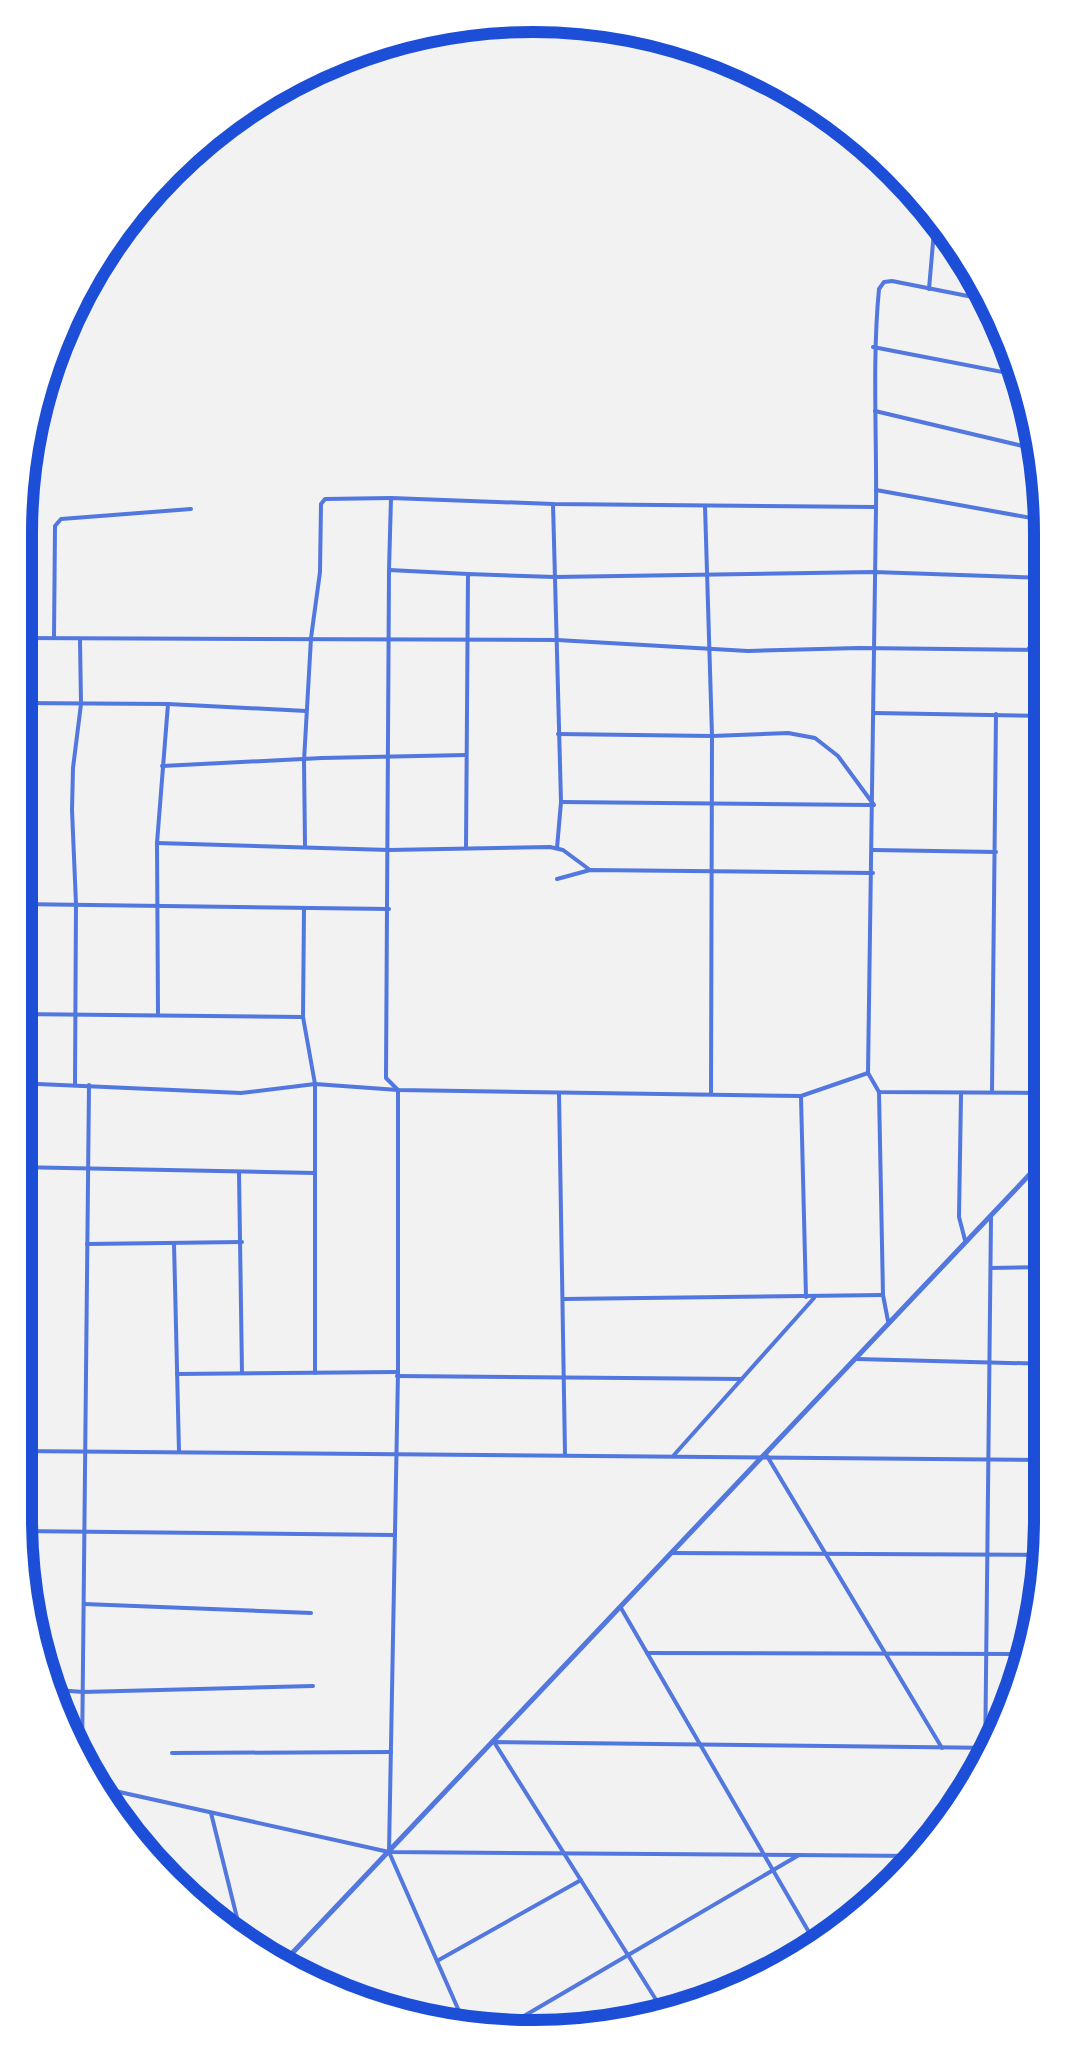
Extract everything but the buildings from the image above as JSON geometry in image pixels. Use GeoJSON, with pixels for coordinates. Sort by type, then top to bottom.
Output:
{"type":"FeatureCollection","features":[{"type":"Feature","properties":{"kind":"street"},"geometry":{"type":"LineString","coordinates":[[929,289],[934,233]]}},
{"type":"Feature","properties":{"kind":"street"},"geometry":{"type":"LineString","coordinates":[[889,1326],[883,1295],[879,1092],[868,1072],[874,805],[873,346],[881,285],[892,281],[975,298]]}},
{"type":"Feature","properties":{"kind":"street"},"geometry":{"type":"LineString","coordinates":[[873,346],[1008,372]]}},
{"type":"Feature","properties":{"kind":"street"},"geometry":{"type":"LineString","coordinates":[[875,411],[1027,447]]}},
{"type":"Feature","properties":{"kind":"street"},"geometry":{"type":"LineString","coordinates":[[876,490],[1034,518]]}},
{"type":"Feature","properties":{"kind":"street"},"geometry":{"type":"LineString","coordinates":[[391,498],[386,1078],[398,1090],[398,1374],[389,1852],[460,2015]]}},
{"type":"Feature","properties":{"kind":"street"},"geometry":{"type":"LineString","coordinates":[[305,845],[306,711],[320,572],[321,504],[325,499],[876,507]]}},
{"type":"Feature","properties":{"kind":"street"},"geometry":{"type":"LineString","coordinates":[[553,504],[561,802],[557,848]]}},
{"type":"Feature","properties":{"kind":"street"},"geometry":{"type":"LineString","coordinates":[[706,506],[712,736],[711,1094]]}},
{"type":"Feature","properties":{"kind":"street"},"geometry":{"type":"LineString","coordinates":[[54,638],[55,526],[61,519],[191,509]]}},
{"type":"Feature","properties":{"kind":"street"},"geometry":{"type":"LineString","coordinates":[[389,570],[555,578],[874,572],[1034,578]]}},
{"type":"Feature","properties":{"kind":"street"},"geometry":{"type":"LineString","coordinates":[[466,848],[468,574]]}},
{"type":"Feature","properties":{"kind":"street"},"geometry":{"type":"LineString","coordinates":[[32,638],[557,640],[748,651],[1034,650]]}},
{"type":"Feature","properties":{"kind":"street"},"geometry":{"type":"LineString","coordinates":[[75,1084],[72,782],[80,704],[80,638]]}},
{"type":"Feature","properties":{"kind":"street"},"geometry":{"type":"LineString","coordinates":[[1020,650],[1034,646]]}},
{"type":"Feature","properties":{"kind":"street"},"geometry":{"type":"LineString","coordinates":[[32,703],[168,704],[306,711]]}},
{"type":"Feature","properties":{"kind":"street"},"geometry":{"type":"LineString","coordinates":[[158,1013],[157,843],[168,704]]}},
{"type":"Feature","properties":{"kind":"street"},"geometry":{"type":"LineString","coordinates":[[874,712],[1034,715]]}},
{"type":"Feature","properties":{"kind":"street"},"geometry":{"type":"LineString","coordinates":[[992,1091],[996,714]]}},
{"type":"Feature","properties":{"kind":"street"},"geometry":{"type":"LineString","coordinates":[[558,734],[788,734],[815,738],[838,756],[874,805]]}},
{"type":"Feature","properties":{"kind":"street"},"geometry":{"type":"LineString","coordinates":[[162,766],[466,756]]}},
{"type":"Feature","properties":{"kind":"street"},"geometry":{"type":"LineString","coordinates":[[561,802],[874,805]]}},
{"type":"Feature","properties":{"kind":"street"},"geometry":{"type":"LineString","coordinates":[[157,843],[389,850],[557,848],[590,870]]}},
{"type":"Feature","properties":{"kind":"street"},"geometry":{"type":"LineString","coordinates":[[873,850],[996,852]]}},
{"type":"Feature","properties":{"kind":"street"},"geometry":{"type":"LineString","coordinates":[[557,878],[590,870],[872,873]]}},
{"type":"Feature","properties":{"kind":"street"},"geometry":{"type":"LineString","coordinates":[[32,904],[388,910]]}},
{"type":"Feature","properties":{"kind":"street"},"geometry":{"type":"LineString","coordinates":[[304,909],[304,1017],[315,1084],[316,1373]]}},
{"type":"Feature","properties":{"kind":"street"},"geometry":{"type":"LineString","coordinates":[[32,1014],[304,1017]]}},
{"type":"Feature","properties":{"kind":"street"},"geometry":{"type":"LineString","coordinates":[[32,1083],[240,1093],[315,1084],[398,1090],[800,1096],[868,1072]]}},
{"type":"Feature","properties":{"kind":"street"},"geometry":{"type":"LineString","coordinates":[[82,1737],[89,1086]]}},
{"type":"Feature","properties":{"kind":"street"},"geometry":{"type":"LineString","coordinates":[[559,1092],[565,1454]]}},
{"type":"Feature","properties":{"kind":"street"},"geometry":{"type":"LineString","coordinates":[[879,1092],[1034,1092]]}},
{"type":"Feature","properties":{"kind":"street"},"geometry":{"type":"LineString","coordinates":[[961,1093],[960,1217],[966,1244]]}},
{"type":"Feature","properties":{"kind":"street"},"geometry":{"type":"LineString","coordinates":[[800,1096],[806,1297]]}},
{"type":"Feature","properties":{"kind":"street"},"geometry":{"type":"LineString","coordinates":[[32,1166],[315,1174]]}},
{"type":"Feature","properties":{"kind":"street"},"geometry":{"type":"LineString","coordinates":[[289,1956],[1034,1171]]}},
{"type":"Feature","properties":{"kind":"street"},"geometry":{"type":"LineString","coordinates":[[239,1172],[242,1374]]}},
{"type":"Feature","properties":{"kind":"street"},"geometry":{"type":"LineString","coordinates":[[986,1734],[991,1218]]}},
{"type":"Feature","properties":{"kind":"street"},"geometry":{"type":"LineString","coordinates":[[88,1244],[242,1242]]}},
{"type":"Feature","properties":{"kind":"street"},"geometry":{"type":"LineString","coordinates":[[174,1243],[179,1452]]}},
{"type":"Feature","properties":{"kind":"street"},"geometry":{"type":"LineString","coordinates":[[990,1268],[1034,1267]]}},
{"type":"Feature","properties":{"kind":"street"},"geometry":{"type":"LineString","coordinates":[[563,1299],[883,1295]]}},
{"type":"Feature","properties":{"kind":"street"},"geometry":{"type":"LineString","coordinates":[[674,1455],[815,1296]]}},
{"type":"Feature","properties":{"kind":"street"},"geometry":{"type":"LineString","coordinates":[[857,1359],[1034,1364]]}},
{"type":"Feature","properties":{"kind":"street"},"geometry":{"type":"LineString","coordinates":[[177,1374],[742,1379]]}},
{"type":"Feature","properties":{"kind":"street"},"geometry":{"type":"LineString","coordinates":[[32,1451],[1034,1460]]}},
{"type":"Feature","properties":{"kind":"street"},"geometry":{"type":"LineString","coordinates":[[766,1456],[942,1748]]}},
{"type":"Feature","properties":{"kind":"street"},"geometry":{"type":"LineString","coordinates":[[33,1532],[394,1535]]}},
{"type":"Feature","properties":{"kind":"street"},"geometry":{"type":"LineString","coordinates":[[673,1553],[1033,1555]]}},
{"type":"Feature","properties":{"kind":"street"},"geometry":{"type":"LineString","coordinates":[[84,1604],[311,1613]]}},
{"type":"Feature","properties":{"kind":"street"},"geometry":{"type":"LineString","coordinates":[[621,1608],[811,1936]]}},
{"type":"Feature","properties":{"kind":"street"},"geometry":{"type":"LineString","coordinates":[[647,1653],[1016,1654]]}},
{"type":"Feature","properties":{"kind":"street"},"geometry":{"type":"LineString","coordinates":[[63,1690],[313,1686]]}},
{"type":"Feature","properties":{"kind":"street"},"geometry":{"type":"LineString","coordinates":[[494,1742],[979,1748]]}},
{"type":"Feature","properties":{"kind":"street"},"geometry":{"type":"LineString","coordinates":[[494,1742],[659,2004]]}},
{"type":"Feature","properties":{"kind":"street"},"geometry":{"type":"LineString","coordinates":[[172,1753],[390,1752]]}},
{"type":"Feature","properties":{"kind":"street"},"geometry":{"type":"LineString","coordinates":[[113,1791],[389,1852],[905,1856]]}},
{"type":"Feature","properties":{"kind":"street"},"geometry":{"type":"LineString","coordinates":[[211,1813],[238,1923]]}},
{"type":"Feature","properties":{"kind":"street"},"geometry":{"type":"LineString","coordinates":[[518,2020],[800,1855]]}},
{"type":"Feature","properties":{"kind":"street"},"geometry":{"type":"LineString","coordinates":[[436,1961],[581,1880]]}}]}
